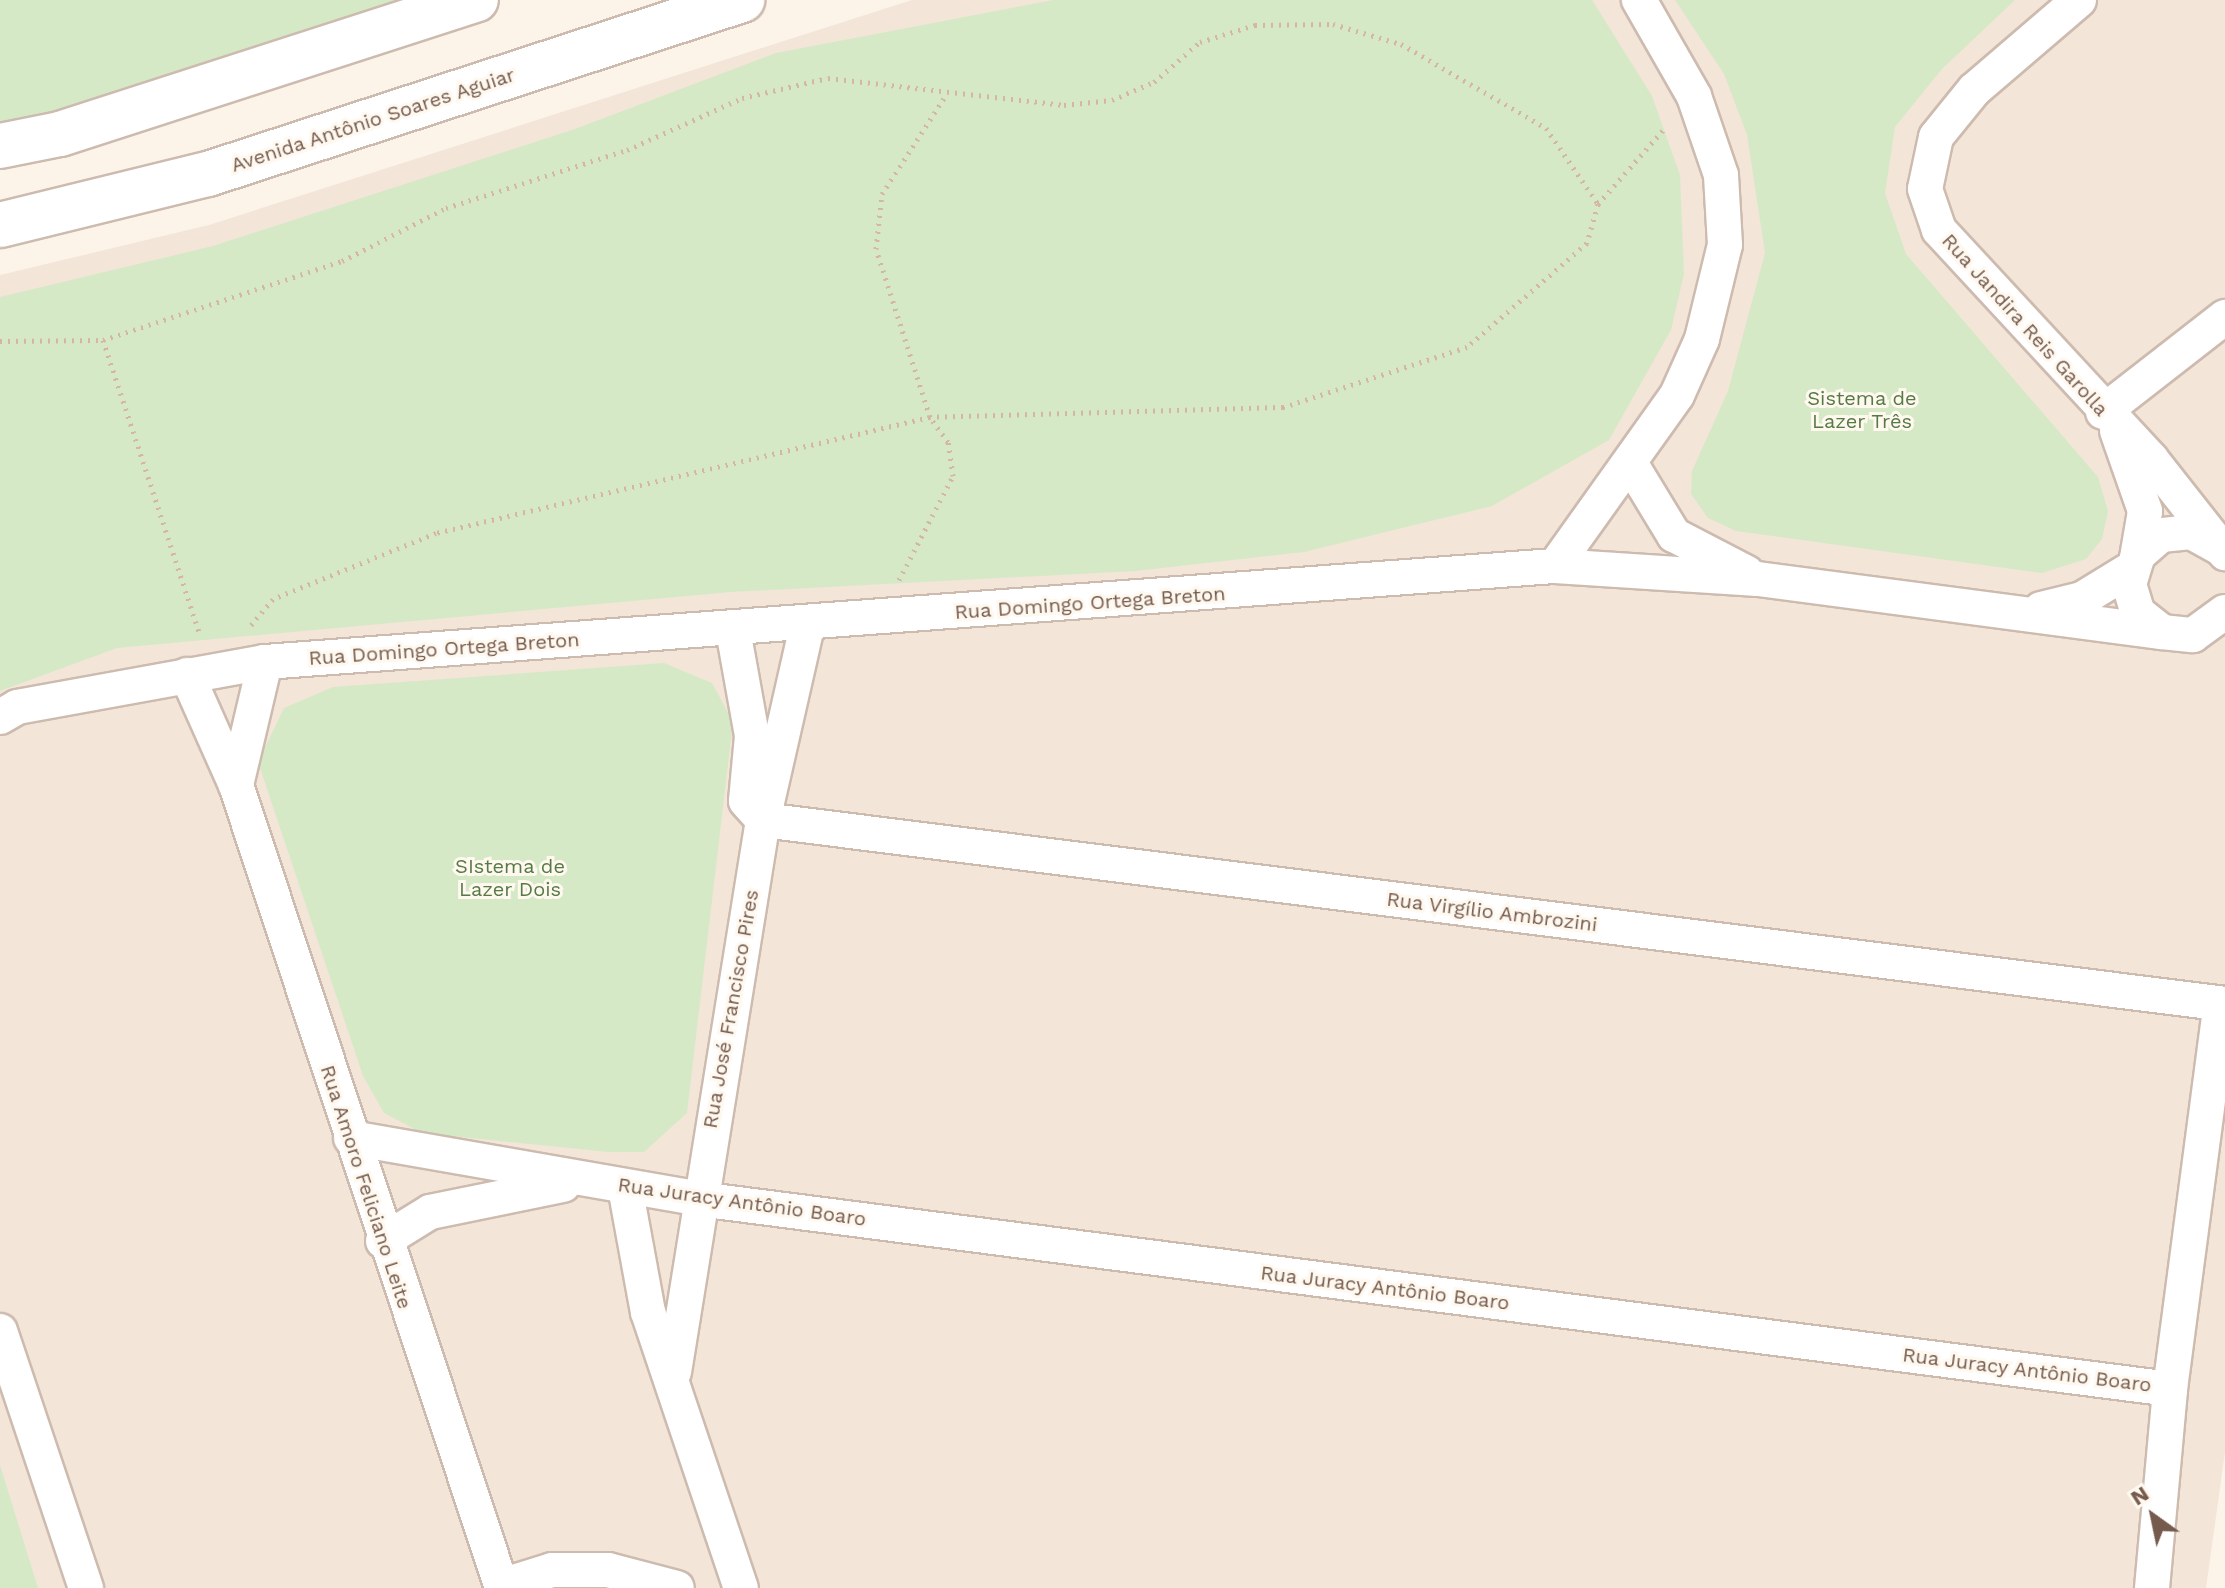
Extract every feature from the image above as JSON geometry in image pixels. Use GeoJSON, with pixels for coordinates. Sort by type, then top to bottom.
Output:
{"type":"FeatureCollection","features":[{"type":"Feature","properties":{"kind":"main road"},"geometry":{"type":"LineString","coordinates":[[0,146],[60,134],[476,0]]}},
{"type":"Feature","properties":{"kind":"main road","name":"Avenida Antônio Soares Aguiar"},"geometry":{"type":"LineString","coordinates":[[0,225],[208,174],[742,0]]}},
{"type":"Feature","properties":{"kind":"street"},"geometry":{"type":"LineString","coordinates":[[1555,566],[1632,466],[1702,339],[1725,245],[1721,175],[1694,96],[1639,0]]}},
{"type":"Feature","properties":{"kind":"street","name":"Rua Jandira Reis Garolla"},"geometry":{"type":"LineString","coordinates":[[2079,0],[1974,90],[1945,125],[1925,189],[1939,230],[2223,551]]}},
{"type":"Feature","properties":{"kind":"street"},"geometry":{"type":"LineString","coordinates":[[2109,419],[2225,317]]}},
{"type":"Feature","properties":{"kind":"street","name":"Rua Jandira Reis Garolla"},"geometry":{"type":"LineString","coordinates":[[2109,419],[2145,511],[2134,563]]}},
{"type":"Feature","properties":{"kind":"street"},"geometry":{"type":"LineString","coordinates":[[1632,466],[1674,535],[1758,579]]}},
{"type":"Feature","properties":{"kind":"street"},"geometry":{"type":"LineString","coordinates":[[2012,611],[2082,599],[2134,563],[2148,543],[2176,531],[2223,551]]}},
{"type":"Feature","properties":{"kind":"street"},"geometry":{"type":"LineString","coordinates":[[2134,563],[2131,599],[2193,637],[2225,612]]}},
{"type":"Feature","properties":{"kind":"street","name":"Rua Domingo Ortega Breton"},"geometry":{"type":"LineString","coordinates":[[0,717],[17,707],[265,662],[807,626],[1555,566],[1758,579],[2193,637]]}},
{"type":"Feature","properties":{"kind":"street","name":"Rua José Francisco Pires"},"geometry":{"type":"LineString","coordinates":[[674,1372],[699,1199],[763,820],[807,626]]}},
{"type":"Feature","properties":{"kind":"street"},"geometry":{"type":"LineString","coordinates":[[733,630],[752,736],[746,801],[763,820]]}},
{"type":"Feature","properties":{"kind":"street"},"geometry":{"type":"LineString","coordinates":[[236,785],[265,662]]}},
{"type":"Feature","properties":{"kind":"street","name":"Rua Amoro Feliciano Leite"},"geometry":{"type":"LineString","coordinates":[[199,673],[383,1241],[502,1587]]}},
{"type":"Feature","properties":{"kind":"street","name":"Rua Virgílio Ambrozini"},"geometry":{"type":"LineString","coordinates":[[763,820],[2224,1005]]}},
{"type":"Feature","properties":{"kind":"street"},"geometry":{"type":"LineString","coordinates":[[2152,1588],[2170,1389],[2224,1005]]}},
{"type":"Feature","properties":{"kind":"street","name":"Rua Juracy Antônio Boaro"},"geometry":{"type":"LineString","coordinates":[[351,1138],[699,1199],[2170,1389]]}},
{"type":"Feature","properties":{"kind":"street"},"geometry":{"type":"LineString","coordinates":[[613,1184],[648,1312],[674,1372],[741,1588]]}},
{"type":"Feature","properties":{"kind":"street","name":"Rua Juracy Antônio Boaro"},"geometry":{"type":"LineString","coordinates":[[383,1241],[430,1212],[490,1194],[613,1184]]}},
{"type":"Feature","properties":{"kind":"street"},"geometry":{"type":"LineString","coordinates":[[0,1331],[86,1588]]}},
{"type":"Feature","properties":{"kind":"street"},"geometry":{"type":"LineString","coordinates":[[502,1587],[552,1570],[608,1570],[677,1588]]}},
{"type":"Feature","properties":{"kind":"path"},"geometry":{"type":"LineString","coordinates":[[0,341],[103,340],[342,261],[446,208],[627,150],[742,98],[828,78],[946,95],[1064,105],[1112,100],[1154,82],[1200,42],[1230,28],[1333,24],[1401,44],[1546,128],[1598,204]]}},
{"type":"Feature","properties":{"kind":"path"},"geometry":{"type":"LineString","coordinates":[[896,617],[901,568],[923,541],[953,476],[948,442],[930,417],[876,249],[882,194],[946,95]]}},
{"type":"Feature","properties":{"kind":"path"},"geometry":{"type":"LineString","coordinates":[[199,673],[273,599],[436,533],[930,417],[1283,407],[1467,347],[1587,243],[1598,204],[1694,96]]}},
{"type":"Feature","properties":{"kind":"path"},"geometry":{"type":"LineString","coordinates":[[103,340],[157,487],[199,673]]}},
{"type":"Feature","properties":{"kind":"shaded area"},"geometry":{"type":"Polygon","coordinates":[[[912,0],[2225,0],[2225,1452],[2206,1588],[0,1588],[0,275],[209,225],[912,0]]]}},
{"type":"Feature","properties":{"kind":"green space"},"geometry":{"type":"Polygon","coordinates":[[[0,0],[447,0],[185,82],[0,126],[0,0]]]}},
{"type":"Feature","properties":{"kind":"green space"},"geometry":{"type":"Polygon","coordinates":[[[1053,0],[1592,0],[1652,96],[1680,175],[1684,274],[1671,330],[1609,440],[1492,506],[1304,552],[1136,571],[731,592],[117,648],[0,691],[0,297],[213,246],[575,129],[776,53],[1053,0]]]}},
{"type":"Feature","properties":{"kind":"green space","name":"Sistema de Lazer Três"},"geometry":{"type":"Polygon","coordinates":[[[1675,0],[2015,0],[1942,69],[1895,127],[1885,193],[1906,254],[2098,477],[2108,511],[2102,539],[2086,559],[2042,573],[1736,531],[1708,518],[1691,494],[1692,471],[1728,391],[1765,253],[1747,135],[1724,74],[1675,0]]]}},
{"type":"Feature","properties":{"kind":"green space","name":"SIstema de Lazer Dois"},"geometry":{"type":"Polygon","coordinates":[[[664,663],[712,683],[733,722],[687,1113],[644,1152],[608,1152],[422,1133],[384,1113],[363,1076],[258,762],[284,708],[333,687],[664,663]]]}},
{"type":"Feature","properties":{"kind":"green space"},"geometry":{"type":"Polygon","coordinates":[[[0,1465],[38,1588],[0,1588],[0,1465]]]}}]}
